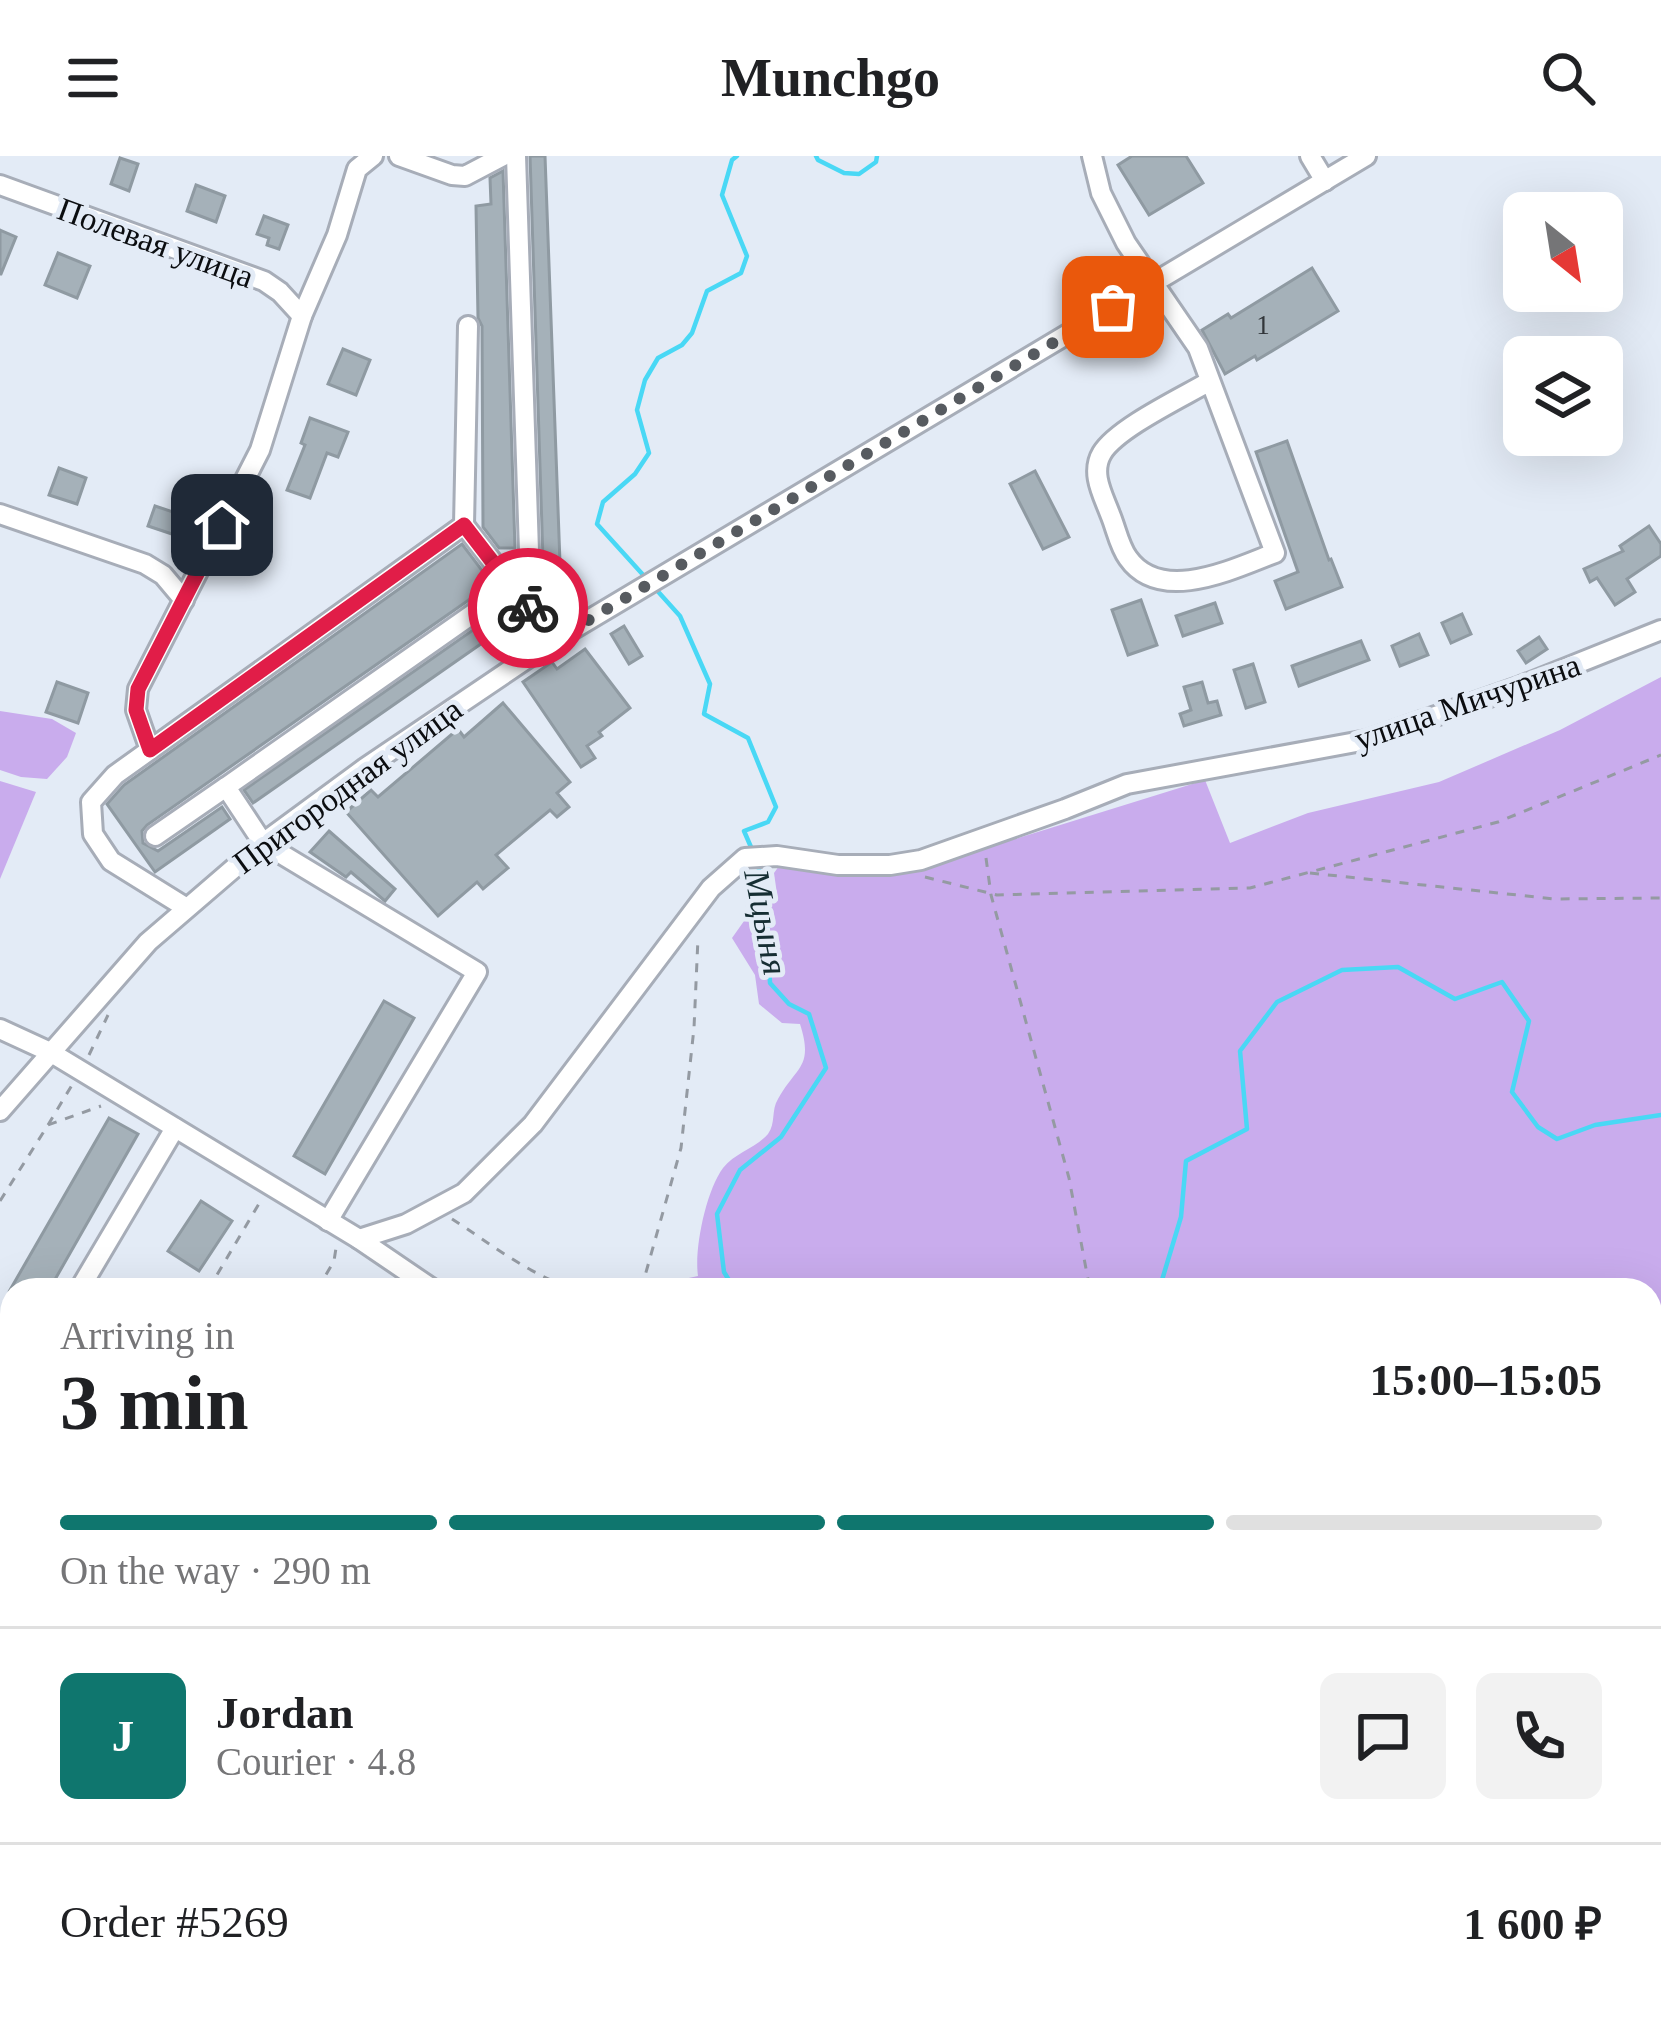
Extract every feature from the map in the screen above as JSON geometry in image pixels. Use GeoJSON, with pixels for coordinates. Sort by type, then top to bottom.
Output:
{"type":"FeatureCollection","features":[{"type":"Feature","properties":{"kind":"street"},"geometry":{"type":"LineString","coordinates":[[150,750],[136,710],[138,689],[260,450],[302,316],[337,235],[357,169],[373,156]]}},
{"type":"Feature","properties":{"kind":"street"},"geometry":{"type":"LineString","coordinates":[[399,156],[465,176],[503,156]]}},
{"type":"Feature","properties":{"kind":"street"},"geometry":{"type":"LineString","coordinates":[[516,156],[531,612]]}},
{"type":"Feature","properties":{"kind":"street"},"geometry":{"type":"LineString","coordinates":[[1092,156],[1101,193],[1126,243],[1198,348],[1275,553],[1206,579],[1175,581],[1150,575],[1128,559],[1096,478],[1099,457],[1114,438],[1210,381]]}},
{"type":"Feature","properties":{"kind":"street"},"geometry":{"type":"LineString","coordinates":[[1310,156],[1325,181]]}},
{"type":"Feature","properties":{"kind":"street","name":"Пригородная улица"},"geometry":{"type":"LineString","coordinates":[[0,1111],[148,942],[263,843],[364,768],[550,643],[1366,156]]}},
{"type":"Feature","properties":{"kind":"street","name":"Полевая улица"},"geometry":{"type":"LineString","coordinates":[[0,184],[264,281],[302,316]]}},
{"type":"Feature","properties":{"kind":"street"},"geometry":{"type":"LineString","coordinates":[[468,326],[464,525],[550,643]]}},
{"type":"Feature","properties":{"kind":"street"},"geometry":{"type":"LineString","coordinates":[[0,514],[145,564],[163,575],[184,600]]}},
{"type":"Feature","properties":{"kind":"street"},"geometry":{"type":"LineString","coordinates":[[185,908],[111,861],[93,834],[91,802],[115,775],[464,525]]}},
{"type":"Feature","properties":{"kind":"street"},"geometry":{"type":"LineString","coordinates":[[154,836],[484,606]]}},
{"type":"Feature","properties":{"kind":"street","name":"улица Мичурина"},"geometry":{"type":"LineString","coordinates":[[699,904],[745,858],[777,856],[838,865],[921,860],[1127,784],[1367,740],[1661,630]]}},
{"type":"Feature","properties":{"kind":"street"},"geometry":{"type":"LineString","coordinates":[[226,787],[263,843],[477,972],[334,1224]]}},
{"type":"Feature","properties":{"kind":"street"},"geometry":{"type":"LineString","coordinates":[[358,1239],[406,1224],[464,1193],[533,1124],[699,904]]}},
{"type":"Feature","properties":{"kind":"street"},"geometry":{"type":"LineString","coordinates":[[0,1029],[50,1052],[416,1278]]}},
{"type":"Feature","properties":{"kind":"street"},"geometry":{"type":"LineString","coordinates":[[86,1278],[175,1128]]}},
{"type":"Feature","properties":{"kind":"path"},"geometry":{"type":"LineString","coordinates":[[890,865],[997,896],[1250,888],[1498,822],[1661,755]]}},
{"type":"Feature","properties":{"kind":"path"},"geometry":{"type":"LineString","coordinates":[[983,838],[991,896],[1069,1178],[1088,1278]]}},
{"type":"Feature","properties":{"kind":"path"},"geometry":{"type":"LineString","coordinates":[[1306,873],[1555,898],[1661,898]]}},
{"type":"Feature","properties":{"kind":"path"},"geometry":{"type":"LineString","coordinates":[[644,1278],[681,1148],[694,1028],[699,904]]}},
{"type":"Feature","properties":{"kind":"path"},"geometry":{"type":"LineString","coordinates":[[0,1201],[81,1071],[111,1010]]}},
{"type":"Feature","properties":{"kind":"path"},"geometry":{"type":"LineString","coordinates":[[47,1125],[125,1098]]}},
{"type":"Feature","properties":{"kind":"path"},"geometry":{"type":"LineString","coordinates":[[215,1278],[270,1185]]}},
{"type":"Feature","properties":{"kind":"path"},"geometry":{"type":"LineString","coordinates":[[436,1208],[552,1278]]}},
{"type":"Feature","properties":{"kind":"path"},"geometry":{"type":"LineString","coordinates":[[324,1278],[334,1261],[334,1224]]}},
{"type":"Feature","properties":{"kind":"shaded area"},"geometry":{"type":"Polygon","coordinates":[[[1661,677],[1661,1278],[689,1278],[698,1276],[703,1220],[717,1178],[728,1163],[768,1134],[776,1103],[804,1058],[800,1024],[782,1023],[759,1004],[755,975],[732,938],[749,914],[771,898],[778,901],[774,873],[779,866],[881,875],[954,858],[1205,780],[1230,843],[1308,813],[1439,782],[1560,730],[1661,677]]]}},
{"type":"Feature","properties":{"kind":"shaded area"},"geometry":{"type":"Polygon","coordinates":[[[0,711],[52,719],[76,733],[67,757],[47,779],[0,770],[0,711]]]}},
{"type":"Feature","properties":{"kind":"shaded area"},"geometry":{"type":"Polygon","coordinates":[[[0,781],[36,792],[0,879],[0,781]]]}},
{"type":"Feature","properties":{"kind":"building"},"geometry":{"type":"Polygon","coordinates":[[[530,156],[545,156],[561,590],[544,591],[530,156]]]}},
{"type":"Feature","properties":{"kind":"building"},"geometry":{"type":"Polygon","coordinates":[[[1132,156],[1186,156],[1203,183],[1149,215],[1118,165],[1132,156]]]}},
{"type":"Feature","properties":{"kind":"building"},"geometry":{"type":"Polygon","coordinates":[[[120,158],[138,164],[129,191],[111,184],[120,158]]]}},
{"type":"Feature","properties":{"kind":"building"},"geometry":{"type":"Polygon","coordinates":[[[503,171],[515,548],[499,548],[483,527],[476,206],[491,204],[490,178],[503,171]]]}},
{"type":"Feature","properties":{"kind":"building"},"geometry":{"type":"Polygon","coordinates":[[[196,185],[225,196],[216,222],[187,211],[196,185]]]}},
{"type":"Feature","properties":{"kind":"building"},"geometry":{"type":"Polygon","coordinates":[[[264,216],[288,225],[279,249],[257,234],[264,216]]]}},
{"type":"Feature","properties":{"kind":"building"},"geometry":{"type":"Polygon","coordinates":[[[0,230],[16,237],[1,274],[0,274],[0,230]]]}},
{"type":"Feature","properties":{"kind":"building"},"geometry":{"type":"Polygon","coordinates":[[[58,253],[90,266],[77,298],[45,285],[58,253]]]}},
{"type":"Feature","properties":{"kind":"building"},"geometry":{"type":"Polygon","coordinates":[[[1312,268],[1338,311],[1225,374],[1202,330],[1228,314],[1231,318],[1312,268]]]}},
{"type":"Feature","properties":{"kind":"building"},"geometry":{"type":"Polygon","coordinates":[[[343,349],[370,360],[356,395],[328,384],[343,349]]]}},
{"type":"Feature","properties":{"kind":"building"},"geometry":{"type":"Polygon","coordinates":[[[310,418],[348,432],[338,457],[327,453],[310,498],[287,490],[310,418]]]}},
{"type":"Feature","properties":{"kind":"building"},"geometry":{"type":"Polygon","coordinates":[[[1287,441],[1342,587],[1286,609],[1275,581],[1298,572],[1256,452],[1287,441]]]}},
{"type":"Feature","properties":{"kind":"building"},"geometry":{"type":"Polygon","coordinates":[[[59,468],[86,478],[77,504],[49,495],[59,468]]]}},
{"type":"Feature","properties":{"kind":"building"},"geometry":{"type":"Polygon","coordinates":[[[1035,471],[1069,537],[1043,549],[1010,484],[1035,471]]]}},
{"type":"Feature","properties":{"kind":"building"},"geometry":{"type":"Polygon","coordinates":[[[155,506],[188,517],[181,537],[148,526],[155,506]]]}},
{"type":"Feature","properties":{"kind":"building"},"geometry":{"type":"Polygon","coordinates":[[[1649,526],[1661,544],[1661,556],[1627,579],[1635,592],[1615,605],[1597,578],[1590,582],[1584,569],[1623,551],[1620,546],[1649,526]]]}},
{"type":"Feature","properties":{"kind":"building"},"geometry":{"type":"Polygon","coordinates":[[[462,544],[518,618],[253,803],[244,790],[493,616],[494,597],[476,595],[147,825],[143,843],[158,851],[222,807],[230,819],[155,872],[107,804],[124,785],[462,544]]]}},
{"type":"Feature","properties":{"kind":"building"},"geometry":{"type":"Polygon","coordinates":[[[1141,600],[1157,645],[1128,655],[1112,610],[1141,600]]]}},
{"type":"Feature","properties":{"kind":"building"},"geometry":{"type":"Polygon","coordinates":[[[1215,603],[1222,623],[1183,636],[1176,616],[1215,603]]]}},
{"type":"Feature","properties":{"kind":"building"},"geometry":{"type":"Polygon","coordinates":[[[1462,614],[1471,634],[1451,643],[1442,623],[1462,614]]]}},
{"type":"Feature","properties":{"kind":"building"},"geometry":{"type":"Polygon","coordinates":[[[624,626],[642,656],[629,664],[611,634],[624,626]]]}},
{"type":"Feature","properties":{"kind":"building"},"geometry":{"type":"Polygon","coordinates":[[[1419,634],[1428,655],[1400,666],[1392,646],[1419,634]]]}},
{"type":"Feature","properties":{"kind":"building"},"geometry":{"type":"Polygon","coordinates":[[[1539,637],[1547,649],[1526,663],[1518,651],[1539,637]]]}},
{"type":"Feature","properties":{"kind":"building"},"geometry":{"type":"Polygon","coordinates":[[[1361,641],[1369,660],[1299,686],[1292,666],[1361,641]]]}},
{"type":"Feature","properties":{"kind":"building"},"geometry":{"type":"Polygon","coordinates":[[[585,649],[630,708],[587,746],[595,758],[581,767],[523,682],[552,662],[557,669],[585,649]]]}},
{"type":"Feature","properties":{"kind":"building"},"geometry":{"type":"Polygon","coordinates":[[[1253,664],[1265,702],[1246,708],[1234,670],[1253,664]]]}},
{"type":"Feature","properties":{"kind":"building"},"geometry":{"type":"Polygon","coordinates":[[[57,682],[88,693],[78,723],[46,712],[57,682]]]}},
{"type":"Feature","properties":{"kind":"building"},"geometry":{"type":"Polygon","coordinates":[[[1202,682],[1208,703],[1217,701],[1221,715],[1184,726],[1180,714],[1191,710],[1184,687],[1202,682]]]}},
{"type":"Feature","properties":{"kind":"building"},"geometry":{"type":"Polygon","coordinates":[[[503,703],[570,782],[557,793],[569,807],[557,817],[550,810],[496,855],[508,868],[483,889],[477,882],[438,916],[346,812],[371,790],[378,797],[458,729],[464,737],[503,703]]]}},
{"type":"Feature","properties":{"kind":"building"},"geometry":{"type":"Polygon","coordinates":[[[329,831],[395,889],[385,901],[351,872],[346,877],[310,852],[329,831]]]}},
{"type":"Feature","properties":{"kind":"building"},"geometry":{"type":"Polygon","coordinates":[[[384,1001],[414,1018],[325,1174],[294,1156],[384,1001]]]}},
{"type":"Feature","properties":{"kind":"building"},"geometry":{"type":"Polygon","coordinates":[[[109,1118],[138,1134],[56,1278],[17,1278],[109,1118]]]}},
{"type":"Feature","properties":{"kind":"building"},"geometry":{"type":"Polygon","coordinates":[[[201,1201],[232,1221],[199,1271],[168,1251],[201,1201]]]}},
{"type":"Feature","properties":{"kind":"waterway","name":"Мцыня"},"geometry":{"type":"LineString","coordinates":[[645,577],[597,524],[603,502],[635,474],[649,453],[637,410],[645,380],[658,358],[682,345],[692,333],[707,291],[741,273],[747,256],[722,195],[737,156]]}},
{"type":"Feature","properties":{"kind":"waterway","name":"Мцыня"},"geometry":{"type":"LineString","coordinates":[[816,156],[844,173],[859,174],[877,156]]}},
{"type":"Feature","properties":{"kind":"waterway","name":"Мцыня"},"geometry":{"type":"LineString","coordinates":[[653,586],[680,616],[710,684],[704,714],[748,738],[776,807],[768,822],[744,831],[754,854]]}},
{"type":"Feature","properties":{"kind":"waterway","name":"Мцыня"},"geometry":{"type":"LineString","coordinates":[[728,1278],[717,1214],[740,1170],[781,1137],[826,1068],[809,1014],[789,1004],[770,983],[767,917],[758,864]]}},
{"type":"Feature","properties":{"kind":"waterway","name":"Мцыня"},"geometry":{"type":"LineString","coordinates":[[1163,1278],[1181,1217],[1186,1161],[1247,1129],[1240,1051],[1277,1002],[1342,970],[1398,967],[1455,999],[1502,982],[1529,1021],[1512,1092],[1538,1127],[1557,1139],[1595,1125],[1661,1115]]}},
{"type":"Feature","properties":{"kind":"way so far"},"geometry":{"type":"LineString","coordinates":[[528,608],[550,643],[1113,307]]}},
{"type":"Feature","properties":{"kind":"route"},"geometry":{"type":"LineString","coordinates":[[222,525],[138,689],[136,710],[150,750],[464,525],[528,608]]}}]}
